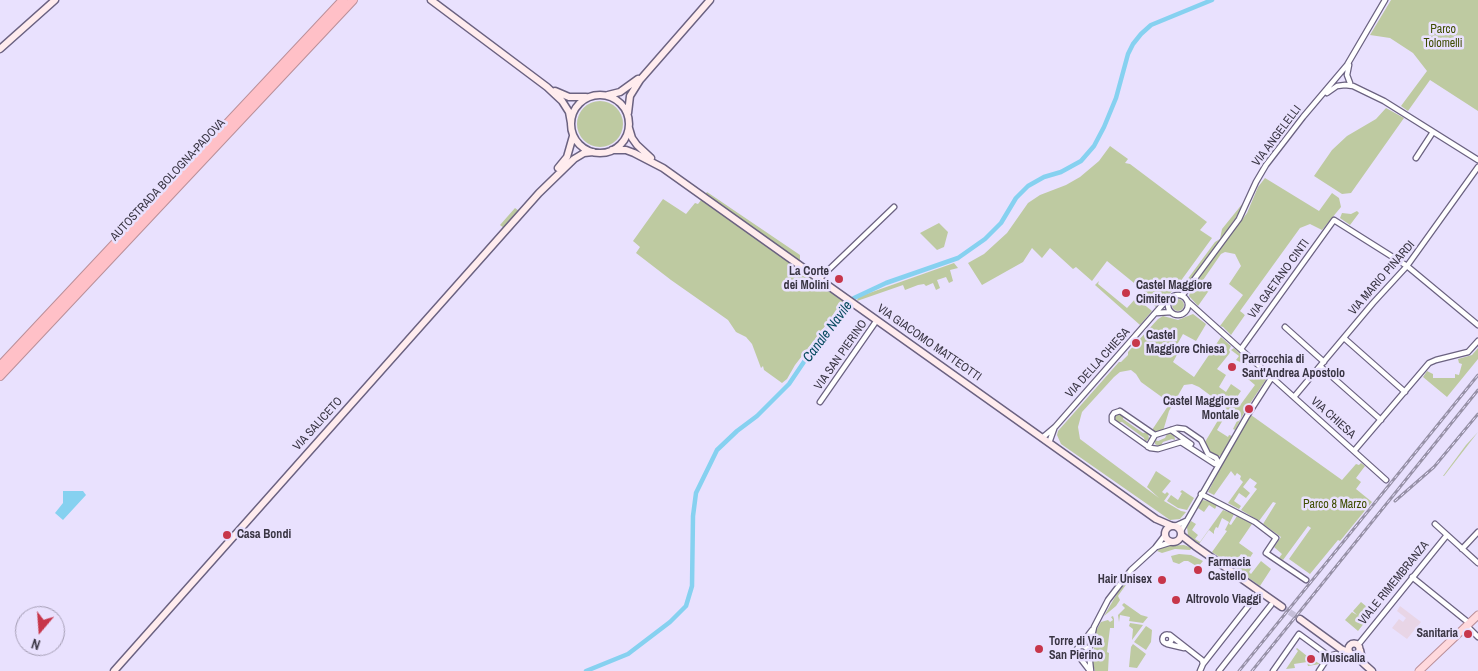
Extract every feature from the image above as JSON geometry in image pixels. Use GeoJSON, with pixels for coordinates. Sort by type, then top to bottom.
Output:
{"type":"FeatureCollection","features":[{"type":"Feature","properties":{"kind":"highway","name":"AUTOSTRADA BOLOGNA-PADOVA"},"geometry":{"type":"LineString","coordinates":[[0,366],[343,0]]}},
{"type":"Feature","properties":{"kind":"highway","name":"AUTOSTRADA BOLOGNA-PADOVA"},"geometry":{"type":"LineString","coordinates":[[0,376],[352,0]]}},
{"type":"Feature","properties":{"kind":"main road"},"geometry":{"type":"LineString","coordinates":[[0,49],[55,0]]}},
{"type":"Feature","properties":{"kind":"main road"},"geometry":{"type":"LineString","coordinates":[[431,0],[547,87],[562,101],[569,112],[574,136],[578,144],[593,152]]}},
{"type":"Feature","properties":{"kind":"main road"},"geometry":{"type":"LineString","coordinates":[[612,150],[621,144],[629,128],[628,108],[630,96],[643,76],[710,0]]}},
{"type":"Feature","properties":{"kind":"main road"},"geometry":{"type":"LineString","coordinates":[[607,96],[620,92],[643,76]]}},
{"type":"Feature","properties":{"kind":"main road"},"geometry":{"type":"LineString","coordinates":[[547,87],[569,97],[607,96],[620,103],[628,117]]}},
{"type":"Feature","properties":{"kind":"main road"},"geometry":{"type":"LineString","coordinates":[[571,123],[572,114],[576,107],[589,97]]}},
{"type":"Feature","properties":{"kind":"main road","name":"VIA GIACOMO MATTEOTTI"},"geometry":{"type":"LineString","coordinates":[[629,128],[632,138],[637,145],[663,168],[1156,519],[1174,526]]}},
{"type":"Feature","properties":{"kind":"main road","name":"VIA SALICETO"},"geometry":{"type":"LineString","coordinates":[[114,671],[538,193],[567,157],[574,136]]}},
{"type":"Feature","properties":{"kind":"main road","name":"VIA GIACOMO MATTEOTTI"},"geometry":{"type":"LineString","coordinates":[[612,150],[634,153],[663,168]]}},
{"type":"Feature","properties":{"kind":"main road","name":"VIA SALICETO"},"geometry":{"type":"LineString","coordinates":[[538,193],[574,159],[584,153],[612,150]]}},
{"type":"Feature","properties":{"kind":"main road","name":"VIA GIACOMO MATTEOTTI"},"geometry":{"type":"LineString","coordinates":[[1156,519],[1165,533]]}},
{"type":"Feature","properties":{"kind":"main road"},"geometry":{"type":"LineString","coordinates":[[1195,546],[1168,540],[1165,533],[1168,528],[1174,526],[1195,546],[1282,607]]}},
{"type":"Feature","properties":{"kind":"main road"},"geometry":{"type":"LineString","coordinates":[[1175,542],[1181,533]]}},
{"type":"Feature","properties":{"kind":"main road"},"geometry":{"type":"LineString","coordinates":[[1419,671],[1478,615]]}},
{"type":"Feature","properties":{"kind":"main road"},"geometry":{"type":"LineString","coordinates":[[1300,619],[1351,654],[1358,653],[1359,647]]}},
{"type":"Feature","properties":{"kind":"main road"},"geometry":{"type":"LineString","coordinates":[[1331,642],[1343,647],[1354,643],[1359,647],[1363,663],[1372,671]]}},
{"type":"Feature","properties":{"kind":"main road"},"geometry":{"type":"LineString","coordinates":[[1349,645],[1348,650],[1367,671]]}},
{"type":"Feature","properties":{"kind":"street","name":"VIA ANGELELLI"},"geometry":{"type":"LineString","coordinates":[[1185,298],[1189,288],[1239,219],[1261,173],[1306,113],[1338,75],[1358,46],[1385,0]]}},
{"type":"Feature","properties":{"kind":"street"},"geometry":{"type":"LineString","coordinates":[[1350,85],[1347,75],[1348,67],[1356,55],[1358,46]]}},
{"type":"Feature","properties":{"kind":"street"},"geometry":{"type":"LineString","coordinates":[[1338,75],[1350,85],[1384,101],[1478,160]]}},
{"type":"Feature","properties":{"kind":"street"},"geometry":{"type":"LineString","coordinates":[[1306,113],[1320,102],[1331,89],[1337,86],[1350,85]]}},
{"type":"Feature","properties":{"kind":"street"},"geometry":{"type":"LineString","coordinates":[[1416,158],[1433,132]]}},
{"type":"Feature","properties":{"kind":"street","name":"VIA MARIO PINARDI"},"geometry":{"type":"LineString","coordinates":[[1294,397],[1407,266],[1478,167]]}},
{"type":"Feature","properties":{"kind":"street"},"geometry":{"type":"LineString","coordinates":[[819,279],[894,207]]}},
{"type":"Feature","properties":{"kind":"street","name":"VIA GAETANO CINTI"},"geometry":{"type":"LineString","coordinates":[[1241,349],[1334,220],[1407,266]]}},
{"type":"Feature","properties":{"kind":"street"},"geometry":{"type":"LineString","coordinates":[[1407,266],[1478,325]]}},
{"type":"Feature","properties":{"kind":"street"},"geometry":{"type":"LineString","coordinates":[[1171,312],[1168,306],[1170,299],[1175,295],[1185,298],[1186,310]]}},
{"type":"Feature","properties":{"kind":"street","name":"VIA CHIESA"},"geometry":{"type":"LineString","coordinates":[[1185,298],[1386,480]]}},
{"type":"Feature","properties":{"kind":"street","name":"VIA DELLA CHIESA"},"geometry":{"type":"LineString","coordinates":[[1042,438],[1055,427],[1164,303],[1170,299]]}},
{"type":"Feature","properties":{"kind":"street"},"geometry":{"type":"LineString","coordinates":[[1157,313],[1171,312],[1179,314],[1186,310],[1199,312]]}},
{"type":"Feature","properties":{"kind":"street","name":"VIA SAN PIERINO"},"geometry":{"type":"LineString","coordinates":[[820,402],[877,320]]}},
{"type":"Feature","properties":{"kind":"street"},"geometry":{"type":"LineString","coordinates":[[1285,327],[1381,420]]}},
{"type":"Feature","properties":{"kind":"street"},"geometry":{"type":"LineString","coordinates":[[1344,338],[1405,392]]}},
{"type":"Feature","properties":{"kind":"street"},"geometry":{"type":"LineString","coordinates":[[1354,451],[1432,361],[1468,352],[1478,341]]}},
{"type":"Feature","properties":{"kind":"street"},"geometry":{"type":"LineString","coordinates":[[1181,533],[1201,494],[1272,377]]}},
{"type":"Feature","properties":{"kind":"street"},"geometry":{"type":"LineString","coordinates":[[1208,454],[1203,442],[1188,431],[1180,428],[1173,432],[1155,435],[1120,411],[1112,414],[1111,419],[1114,423],[1148,447],[1158,450],[1183,442],[1215,464],[1219,464]]}},
{"type":"Feature","properties":{"kind":"street","name":"VIA DELLA CHIESA"},"geometry":{"type":"LineString","coordinates":[[1049,443],[1055,427]]}},
{"type":"Feature","properties":{"kind":"street"},"geometry":{"type":"LineString","coordinates":[[1173,432],[1216,458],[1219,464]]}},
{"type":"Feature","properties":{"kind":"street"},"geometry":{"type":"LineString","coordinates":[[1173,432],[1178,438],[1176,443]]}},
{"type":"Feature","properties":{"kind":"street"},"geometry":{"type":"LineString","coordinates":[[1148,447],[1155,435]]}},
{"type":"Feature","properties":{"kind":"street"},"geometry":{"type":"LineString","coordinates":[[1201,494],[1255,522],[1276,538],[1266,552],[1306,580]]}},
{"type":"Feature","properties":{"kind":"street"},"geometry":{"type":"LineString","coordinates":[[1174,526],[1186,521]]}},
{"type":"Feature","properties":{"kind":"street"},"geometry":{"type":"LineString","coordinates":[[1435,524],[1478,563]]}},
{"type":"Feature","properties":{"kind":"street"},"geometry":{"type":"LineString","coordinates":[[1462,549],[1478,532]]}},
{"type":"Feature","properties":{"kind":"street"},"geometry":{"type":"LineString","coordinates":[[1091,671],[1077,656],[1076,652],[1079,646],[1094,627],[1118,586],[1131,570],[1155,548],[1165,533]]}},
{"type":"Feature","properties":{"kind":"street","name":"VIALE RIMEMBRANZA"},"geometry":{"type":"LineString","coordinates":[[1359,647],[1412,577],[1447,535]]}},
{"type":"Feature","properties":{"kind":"street"},"geometry":{"type":"LineString","coordinates":[[1155,548],[1175,542]]}},
{"type":"Feature","properties":{"kind":"street"},"geometry":{"type":"LineString","coordinates":[[1412,577],[1468,625],[1478,637]]}},
{"type":"Feature","properties":{"kind":"street"},"geometry":{"type":"LineString","coordinates":[[1200,671],[1203,664],[1257,594]]}},
{"type":"Feature","properties":{"kind":"street"},"geometry":{"type":"LineString","coordinates":[[1219,671],[1271,605]]}},
{"type":"Feature","properties":{"kind":"street"},"geometry":{"type":"LineString","coordinates":[[1091,671],[1089,652],[1094,627]]}},
{"type":"Feature","properties":{"kind":"street"},"geometry":{"type":"LineString","coordinates":[[1188,649],[1166,644],[1162,641],[1162,638],[1165,634],[1170,635],[1188,649],[1202,660],[1203,664]]}},
{"type":"Feature","properties":{"kind":"street"},"geometry":{"type":"LineString","coordinates":[[1275,669],[1299,634],[1329,656]]}},
{"type":"Feature","properties":{"kind":"street"},"geometry":{"type":"LineString","coordinates":[[1079,646],[1085,646],[1089,652]]}},
{"type":"Feature","properties":{"kind":"street"},"geometry":{"type":"LineString","coordinates":[[1080,658],[1086,657],[1089,652]]}},
{"type":"Feature","properties":{"kind":"street"},"geometry":{"type":"LineString","coordinates":[[1319,671],[1329,656],[1337,654],[1344,659],[1351,654]]}},
{"type":"Feature","properties":{"kind":"shaded area"},"geometry":{"type":"Polygon","coordinates":[[[1400,606],[1421,622],[1407,639],[1392,628],[1399,619],[1403,622],[1406,618],[1397,611],[1400,606]]]}},
{"type":"Feature","properties":{"kind":"green space","name":"Parco Tolomelli"},"geometry":{"type":"Polygon","coordinates":[[[1391,0],[1478,0],[1478,111],[1430,80],[1408,111],[1401,106],[1427,71],[1413,53],[1390,38],[1370,35],[1391,0]]]}},
{"type":"Feature","properties":{"kind":"green space"},"geometry":{"type":"Polygon","coordinates":[[[600,101],[613,105],[619,111],[623,124],[619,137],[613,143],[600,147],[587,143],[581,137],[577,124],[581,111],[587,105],[600,101]]]}},
{"type":"Feature","properties":{"kind":"green space"},"geometry":{"type":"Polygon","coordinates":[[[1386,108],[1404,118],[1351,193],[1342,194],[1314,176],[1332,150],[1347,136],[1376,119],[1386,108]]]}},
{"type":"Feature","properties":{"kind":"green space"},"geometry":{"type":"Polygon","coordinates":[[[1110,146],[1128,159],[1125,163],[1130,164],[1207,222],[1200,230],[1212,238],[1180,282],[1160,305],[1158,304],[1156,307],[1147,300],[1150,296],[1107,261],[1092,281],[1076,267],[1073,269],[1050,248],[1042,258],[1032,248],[1023,262],[982,285],[968,263],[984,254],[1007,233],[1028,203],[1040,195],[1066,185],[1080,177],[1099,161],[1110,146]]]}},
{"type":"Feature","properties":{"kind":"green space"},"geometry":{"type":"Polygon","coordinates":[[[1265,178],[1319,211],[1332,193],[1339,198],[1341,207],[1322,230],[1310,224],[1300,228],[1240,311],[1245,315],[1231,335],[1220,326],[1243,295],[1229,284],[1241,266],[1235,254],[1225,252],[1221,254],[1201,283],[1207,284],[1210,289],[1198,306],[1189,296],[1190,289],[1247,213],[1258,187],[1265,178]]]}},
{"type":"Feature","properties":{"kind":"green space"},"geometry":{"type":"Polygon","coordinates":[[[707,192],[800,255],[800,266],[848,300],[836,310],[795,365],[787,379],[782,383],[764,370],[763,366],[761,368],[752,344],[746,337],[736,332],[728,320],[636,253],[640,247],[633,241],[663,199],[686,214],[695,203],[698,204],[707,192]]]}},
{"type":"Feature","properties":{"kind":"green space"},"geometry":{"type":"Polygon","coordinates":[[[1243,203],[1235,219],[1182,292],[1181,288],[1215,242],[1220,239],[1222,229],[1243,203]]]}},
{"type":"Feature","properties":{"kind":"green space"},"geometry":{"type":"Polygon","coordinates":[[[515,208],[519,211],[504,228],[500,225],[515,208]]]}},
{"type":"Feature","properties":{"kind":"green space"},"geometry":{"type":"Polygon","coordinates":[[[1357,211],[1359,213],[1350,225],[1340,218],[1342,213],[1351,214],[1357,211]]]}},
{"type":"Feature","properties":{"kind":"green space"},"geometry":{"type":"Polygon","coordinates":[[[939,223],[948,232],[944,247],[937,250],[920,233],[939,223]]]}},
{"type":"Feature","properties":{"kind":"green space"},"geometry":{"type":"Polygon","coordinates":[[[954,263],[958,268],[950,270],[953,281],[949,283],[946,277],[937,280],[940,288],[936,290],[933,283],[926,286],[924,284],[918,285],[905,290],[903,285],[857,301],[858,297],[954,263]]]}},
{"type":"Feature","properties":{"kind":"green space"},"geometry":{"type":"Polygon","coordinates":[[[1099,281],[1098,284],[1127,308],[1136,298],[1152,311],[1140,325],[1095,285],[1099,281]]]}},
{"type":"Feature","properties":{"kind":"green space"},"geometry":{"type":"Polygon","coordinates":[[[1176,299],[1180,299],[1184,305],[1180,311],[1176,311],[1172,307],[1172,303],[1176,299]]]}},
{"type":"Feature","properties":{"kind":"green space"},"geometry":{"type":"Polygon","coordinates":[[[1193,314],[1206,324],[1196,341],[1183,334],[1174,350],[1178,353],[1173,362],[1194,377],[1221,337],[1231,346],[1229,354],[1217,369],[1226,375],[1219,387],[1226,392],[1231,384],[1241,391],[1235,400],[1241,404],[1255,385],[1248,379],[1256,368],[1267,378],[1235,430],[1233,429],[1238,419],[1227,413],[1217,430],[1228,437],[1229,435],[1232,436],[1222,454],[1218,457],[1209,453],[1205,442],[1226,407],[1199,387],[1192,384],[1184,385],[1169,411],[1163,431],[1152,430],[1170,403],[1141,382],[1131,370],[1120,372],[1114,377],[1082,412],[1078,427],[1080,439],[1159,498],[1147,487],[1156,471],[1171,481],[1162,492],[1169,494],[1164,501],[1186,512],[1180,519],[1170,520],[1061,444],[1057,435],[1058,431],[1119,362],[1128,355],[1128,352],[1158,319],[1163,316],[1178,320],[1193,314]]]}},
{"type":"Feature","properties":{"kind":"green space"},"geometry":{"type":"Polygon","coordinates":[[[1234,348],[1249,362],[1246,365],[1236,360],[1239,356],[1231,350],[1234,348]]]}},
{"type":"Feature","properties":{"kind":"green space"},"geometry":{"type":"Polygon","coordinates":[[[1478,348],[1478,359],[1447,397],[1423,377],[1427,371],[1433,374],[1433,378],[1455,378],[1455,374],[1459,375],[1462,364],[1459,363],[1458,359],[1472,355],[1478,348]]]}},
{"type":"Feature","properties":{"kind":"green space"},"geometry":{"type":"Polygon","coordinates":[[[1118,413],[1124,415],[1123,419],[1143,433],[1148,432],[1149,439],[1145,442],[1144,438],[1122,422],[1117,423],[1114,418],[1118,413]]]}},
{"type":"Feature","properties":{"kind":"green space","name":"Parco 8 Marzo"},"geometry":{"type":"Polygon","coordinates":[[[1251,415],[1342,480],[1356,464],[1359,465],[1361,463],[1365,466],[1356,478],[1361,482],[1356,489],[1372,502],[1310,574],[1289,559],[1311,528],[1308,526],[1283,560],[1279,558],[1282,554],[1274,547],[1281,537],[1263,524],[1276,503],[1273,502],[1259,521],[1241,510],[1257,489],[1254,487],[1257,483],[1250,478],[1243,487],[1250,493],[1246,498],[1239,493],[1234,501],[1241,506],[1239,509],[1228,503],[1243,482],[1240,479],[1241,476],[1237,473],[1235,476],[1231,471],[1214,495],[1208,492],[1251,415]]]}},
{"type":"Feature","properties":{"kind":"green space"},"geometry":{"type":"Polygon","coordinates":[[[1478,432],[1444,476],[1443,476],[1466,445],[1478,432]]]}},
{"type":"Feature","properties":{"kind":"green space"},"geometry":{"type":"Polygon","coordinates":[[[1167,434],[1174,434],[1175,440],[1163,442],[1160,447],[1155,444],[1155,440],[1158,441],[1165,438],[1167,434]]]}},
{"type":"Feature","properties":{"kind":"green space"},"geometry":{"type":"Polygon","coordinates":[[[1182,490],[1194,498],[1187,510],[1178,508],[1167,501],[1171,495],[1178,500],[1182,490]]]}},
{"type":"Feature","properties":{"kind":"green space"},"geometry":{"type":"Polygon","coordinates":[[[1202,500],[1217,505],[1215,509],[1209,505],[1204,512],[1198,508],[1202,500]]]}},
{"type":"Feature","properties":{"kind":"green space"},"geometry":{"type":"Polygon","coordinates":[[[1223,510],[1234,514],[1229,524],[1231,525],[1237,516],[1252,524],[1239,543],[1253,553],[1249,559],[1241,554],[1237,560],[1246,569],[1249,565],[1252,567],[1249,572],[1251,574],[1261,561],[1271,569],[1260,586],[1212,552],[1227,531],[1225,530],[1229,522],[1222,518],[1214,534],[1209,530],[1199,544],[1188,535],[1187,527],[1191,521],[1196,524],[1192,530],[1198,535],[1195,539],[1200,542],[1223,510]]]}},
{"type":"Feature","properties":{"kind":"green space"},"geometry":{"type":"Polygon","coordinates":[[[1184,545],[1192,548],[1190,550],[1175,549],[1162,553],[1157,551],[1163,546],[1184,545]]]}},
{"type":"Feature","properties":{"kind":"green space"},"geometry":{"type":"Polygon","coordinates":[[[1179,554],[1191,555],[1203,561],[1198,567],[1188,561],[1179,564],[1173,562],[1171,556],[1179,554]]]}},
{"type":"Feature","properties":{"kind":"green space"},"geometry":{"type":"Polygon","coordinates":[[[1135,572],[1118,596],[1120,600],[1116,606],[1104,616],[1118,592],[1135,572]]]}},
{"type":"Feature","properties":{"kind":"green space"},"geometry":{"type":"Polygon","coordinates":[[[1361,602],[1373,612],[1358,631],[1345,620],[1352,612],[1357,615],[1353,611],[1361,602]]]}},
{"type":"Feature","properties":{"kind":"green space"},"geometry":{"type":"Polygon","coordinates":[[[1124,603],[1141,615],[1148,617],[1143,623],[1129,621],[1130,617],[1120,615],[1119,622],[1118,615],[1125,608],[1122,605],[1124,603]]]}},
{"type":"Feature","properties":{"kind":"green space"},"geometry":{"type":"Polygon","coordinates":[[[1113,616],[1114,628],[1110,628],[1107,652],[1109,653],[1108,671],[1095,671],[1092,661],[1095,651],[1092,645],[1093,636],[1101,622],[1108,620],[1110,622],[1113,620],[1111,617],[1113,616]]]}},
{"type":"Feature","properties":{"kind":"green space"},"geometry":{"type":"Polygon","coordinates":[[[1130,623],[1143,625],[1132,640],[1133,629],[1129,626],[1130,623]]]}},
{"type":"Feature","properties":{"kind":"green space"},"geometry":{"type":"Polygon","coordinates":[[[1146,626],[1152,630],[1151,642],[1146,650],[1134,642],[1146,626]]]}},
{"type":"Feature","properties":{"kind":"green space"},"geometry":{"type":"Polygon","coordinates":[[[1133,644],[1146,654],[1137,668],[1129,667],[1133,644]]]}},
{"type":"Feature","properties":{"kind":"green space"},"geometry":{"type":"Polygon","coordinates":[[[1297,648],[1320,664],[1308,666],[1307,662],[1294,664],[1295,668],[1286,669],[1298,651],[1297,648]]]}},
{"type":"Feature","properties":{"kind":"water"},"geometry":{"type":"Polygon","coordinates":[[[63,491],[83,491],[86,495],[63,520],[55,513],[63,503],[63,491]]]}},
{"type":"Feature","properties":{"kind":"waterway","name":"Canale Navile"},"geometry":{"type":"LineString","coordinates":[[586,671],[628,654],[670,622],[686,606],[692,586],[693,516],[696,493],[717,450],[737,431],[757,416],[789,384],[845,306],[854,298],[886,283],[958,258],[985,239],[1001,223],[1016,198],[1028,186],[1081,161],[1094,146],[1104,127],[1116,98],[1128,54],[1141,34],[1151,25],[1212,0]]}},
{"type":"Feature","properties":{"kind":"tunnel"},"geometry":{"type":"LineString","coordinates":[[1282,607],[1300,619]]}},
{"type":"Feature","properties":{"kind":"railway"},"geometry":{"type":"LineString","coordinates":[[1239,671],[1478,375]]}},
{"type":"Feature","properties":{"kind":"railway"},"geometry":{"type":"LineString","coordinates":[[1252,671],[1478,390]]}},
{"type":"Feature","properties":{"kind":"railway"},"geometry":{"type":"LineString","coordinates":[[1395,501],[1434,467],[1478,414]]}},
{"type":"Feature","properties":{"kind":"place","name":"La Corte dei Molini"},"geometry":{"type":"Point","coordinates":[839,279]}},
{"type":"Feature","properties":{"kind":"place","name":"Castel Maggiore Cimitero"},"geometry":{"type":"Point","coordinates":[1126,293]}},
{"type":"Feature","properties":{"kind":"place","name":"Castel Maggiore Chiesa"},"geometry":{"type":"Point","coordinates":[1136,343]}},
{"type":"Feature","properties":{"kind":"place","name":"Parrocchia di Sant'Andrea Apostolo"},"geometry":{"type":"Point","coordinates":[1232,367]}},
{"type":"Feature","properties":{"kind":"place","name":"Castel Maggiore Montale"},"geometry":{"type":"Point","coordinates":[1249,409]}},
{"type":"Feature","properties":{"kind":"place","name":"Casa Bondi"},"geometry":{"type":"Point","coordinates":[227,535]}},
{"type":"Feature","properties":{"kind":"place","name":"Farmacia Castello"},"geometry":{"type":"Point","coordinates":[1198,570]}},
{"type":"Feature","properties":{"kind":"place","name":"Hair Unisex"},"geometry":{"type":"Point","coordinates":[1162,580]}},
{"type":"Feature","properties":{"kind":"place","name":"Altrovolo Viaggi"},"geometry":{"type":"Point","coordinates":[1176,600]}},
{"type":"Feature","properties":{"kind":"place","name":"Sanitaria"},"geometry":{"type":"Point","coordinates":[1468,634]}},
{"type":"Feature","properties":{"kind":"place","name":"Torre di Via San Pierino"},"geometry":{"type":"Point","coordinates":[1039,649]}},
{"type":"Feature","properties":{"kind":"place","name":"Musicalia"},"geometry":{"type":"Point","coordinates":[1311,659]}}]}
